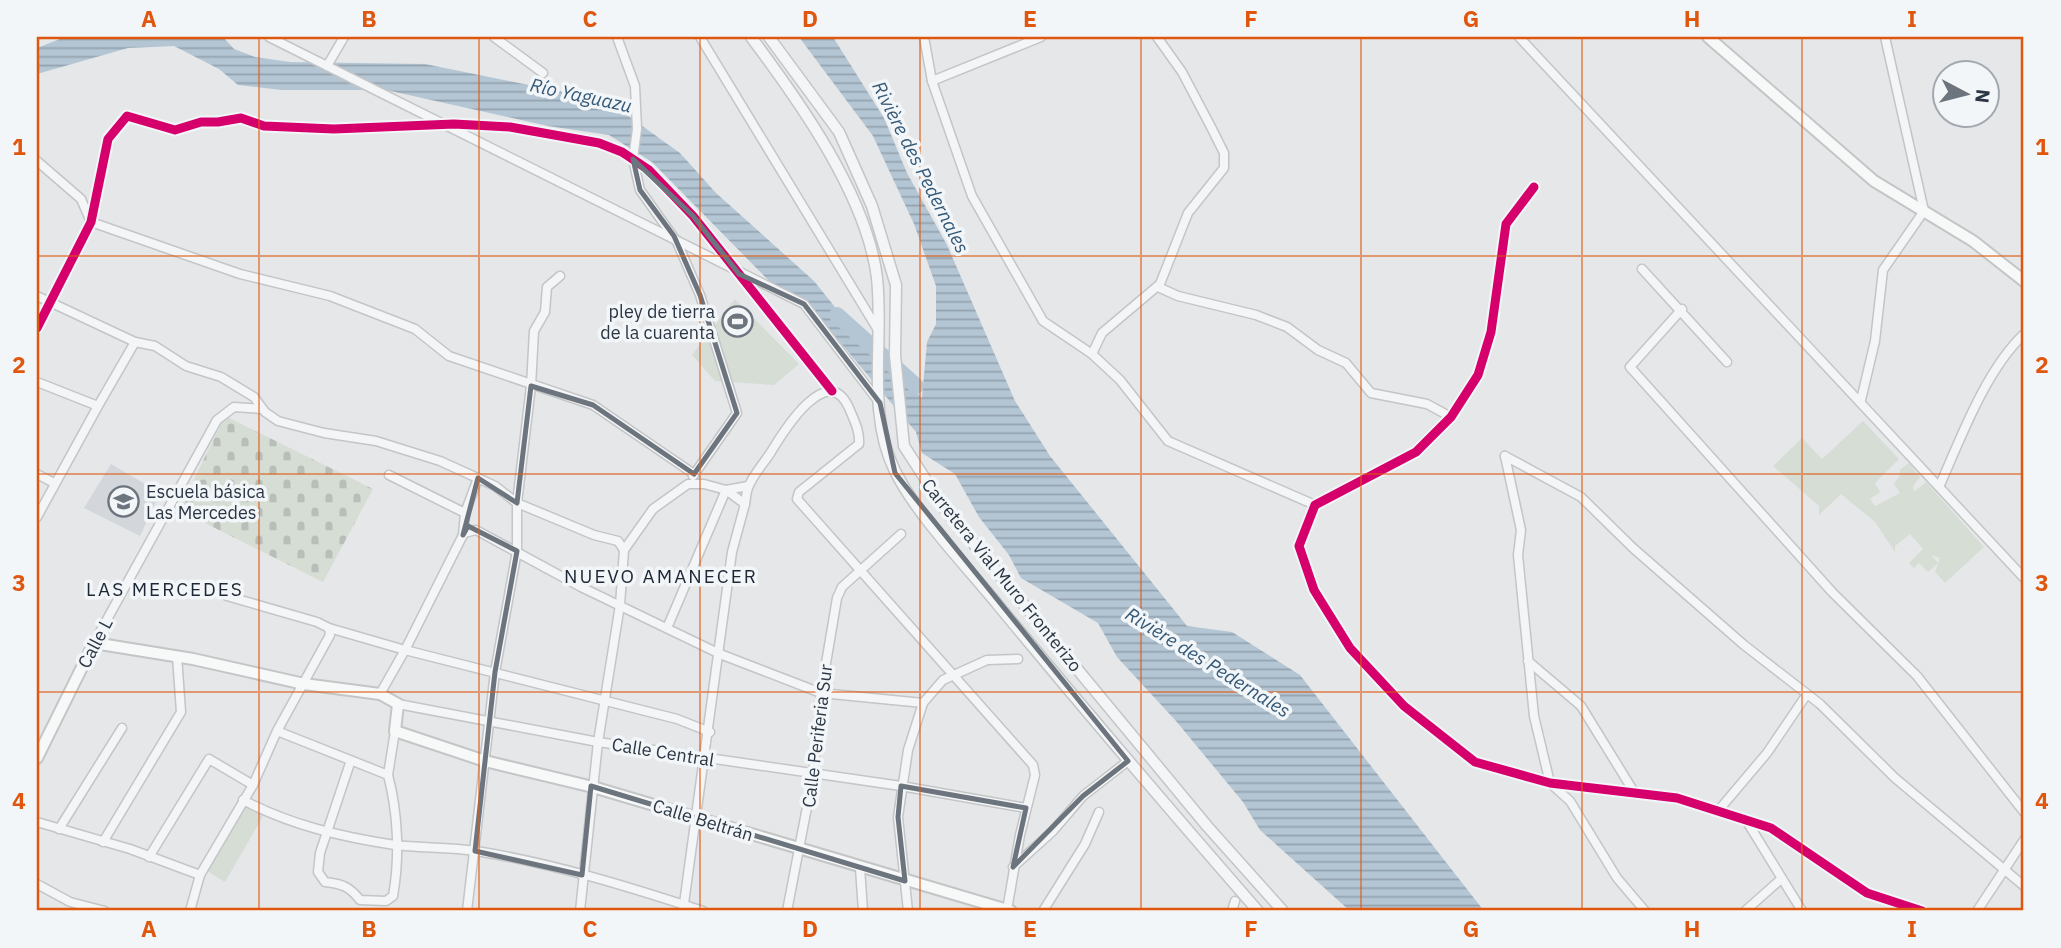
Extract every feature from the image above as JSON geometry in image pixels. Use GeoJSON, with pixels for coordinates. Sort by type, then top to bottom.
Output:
{"type":"FeatureCollection","features":[{"type":"Feature","properties":{"kind":"main road"},"geometry":{"type":"LineString","coordinates":[[1708,37],[1874,181],[1973,241],[2024,281]]}},
{"type":"Feature","properties":{"kind":"main road","name":"Calle Central"},"geometry":{"type":"LineString","coordinates":[[94,643],[177,656],[304,684],[380,694],[398,704]]}},
{"type":"Feature","properties":{"kind":"main road","name":"Calle L"},"geometry":{"type":"LineString","coordinates":[[37,758],[40,743],[94,643]]}},
{"type":"Feature","properties":{"kind":"main road"},"geometry":{"type":"LineString","coordinates":[[395,732],[398,704]]}},
{"type":"Feature","properties":{"kind":"main road","name":"Calle Beltrán"},"geometry":{"type":"LineString","coordinates":[[395,732],[485,761],[593,787],[1009,911]]}},
{"type":"Feature","properties":{"kind":"street"},"geometry":{"type":"LineString","coordinates":[[269,37],[804,304],[880,403]]}},
{"type":"Feature","properties":{"kind":"street"},"geometry":{"type":"LineString","coordinates":[[327,66],[344,37]]}},
{"type":"Feature","properties":{"kind":"street"},"geometry":{"type":"LineString","coordinates":[[494,37],[543,73]]}},
{"type":"Feature","properties":{"kind":"street"},"geometry":{"type":"LineString","coordinates":[[610,37],[624,56]]}},
{"type":"Feature","properties":{"kind":"street"},"geometry":{"type":"LineString","coordinates":[[580,911],[603,702],[620,606],[624,550],[653,509],[688,484],[737,412],[700,295],[677,242],[640,190],[633,159],[637,129],[635,86],[617,37]]}},
{"type":"Feature","properties":{"kind":"street"},"geometry":{"type":"LineString","coordinates":[[700,37],[880,333]]}},
{"type":"Feature","properties":{"kind":"street","name":"Carretera Vial Muro Fronterizo"},"geometry":{"type":"LineString","coordinates":[[751,37],[824,141],[858,212],[877,276],[881,425],[895,473],[933,525],[1258,911]]}},
{"type":"Feature","properties":{"kind":"street","name":"Carretera Vial Muro Fronterizo"},"geometry":{"type":"LineString","coordinates":[[769,37],[839,132],[872,206],[896,285],[895,355],[904,446],[944,508],[1207,826],[1283,911]]}},
{"type":"Feature","properties":{"kind":"street"},"geometry":{"type":"LineString","coordinates":[[924,37],[932,81],[972,196],[1043,321],[1092,354],[1120,380],[1168,441],[1315,505]]}},
{"type":"Feature","properties":{"kind":"street"},"geometry":{"type":"LineString","coordinates":[[932,81],[1041,37]]}},
{"type":"Feature","properties":{"kind":"street"},"geometry":{"type":"LineString","coordinates":[[1092,354],[1102,334],[1158,287],[1188,213],[1224,168],[1225,160],[1182,72],[1157,37]]}},
{"type":"Feature","properties":{"kind":"street"},"geometry":{"type":"LineString","coordinates":[[1520,37],[2024,578]]}},
{"type":"Feature","properties":{"kind":"street"},"geometry":{"type":"LineString","coordinates":[[1861,400],[1875,341],[1883,270],[1924,211],[1885,37]]}},
{"type":"Feature","properties":{"kind":"street"},"geometry":{"type":"LineString","coordinates":[[37,327],[91,222],[108,139],[127,116],[175,130],[201,121],[218,122],[241,118],[264,126],[334,129],[454,124],[510,127],[599,143],[633,159],[649,170],[693,216],[832,391],[845,400],[860,436],[859,444],[799,492],[797,499],[1033,765],[1035,775],[1013,867],[1009,911]]}},
{"type":"Feature","properties":{"kind":"street"},"geometry":{"type":"LineString","coordinates":[[37,161],[81,199],[91,222],[240,274],[330,296],[415,329],[449,356],[593,405],[694,474]]}},
{"type":"Feature","properties":{"kind":"street"},"geometry":{"type":"LineString","coordinates":[[1534,187],[1506,224],[1491,332],[1478,375],[1451,417],[1416,452],[1315,505],[1299,546],[1314,590],[1350,648],[1404,706],[1475,762],[1550,783],[1677,799],[1771,828],[1867,893],[1922,911]]}},
{"type":"Feature","properties":{"kind":"street"},"geometry":{"type":"LineString","coordinates":[[1642,269],[1682,309],[1727,362]]}},
{"type":"Feature","properties":{"kind":"street"},"geometry":{"type":"LineString","coordinates":[[467,911],[495,672],[516,551],[517,503],[531,386],[534,331],[545,312],[547,287],[560,275]]}},
{"type":"Feature","properties":{"kind":"street"},"geometry":{"type":"LineString","coordinates":[[1158,287],[1178,296],[1256,314],[1287,327],[1318,350],[1346,363],[1371,393],[1427,404],[1451,417]]}},
{"type":"Feature","properties":{"kind":"street"},"geometry":{"type":"LineString","coordinates":[[37,296],[135,342],[147,342],[186,366],[221,377],[254,397],[262,409],[278,421],[324,433],[388,444],[478,478],[517,503],[594,535],[618,541],[624,550]]}},
{"type":"Feature","properties":{"kind":"street"},"geometry":{"type":"LineString","coordinates":[[1682,309],[1630,368],[1832,592],[1917,676],[2024,812]]}},
{"type":"Feature","properties":{"kind":"street"},"geometry":{"type":"LineString","coordinates":[[1940,485],[1967,423],[2011,346],[2024,334]]}},
{"type":"Feature","properties":{"kind":"street"},"geometry":{"type":"LineString","coordinates":[[37,517],[135,342]]}},
{"type":"Feature","properties":{"kind":"street"},"geometry":{"type":"LineString","coordinates":[[37,382],[98,407]]}},
{"type":"Feature","properties":{"kind":"street"},"geometry":{"type":"LineString","coordinates":[[684,908],[695,818],[710,733],[732,552],[748,486],[807,402],[824,392],[832,391]]}},
{"type":"Feature","properties":{"kind":"street","name":"Calle L"},"geometry":{"type":"LineString","coordinates":[[94,643],[217,420],[234,407],[262,409]]}},
{"type":"Feature","properties":{"kind":"street"},"geometry":{"type":"LineString","coordinates":[[1645,911],[1617,878],[1570,801],[1550,783],[1534,716],[1518,555],[1521,530],[1505,456],[1581,497],[1633,548],[1744,645],[1807,694],[1895,778],[2024,886]]}},
{"type":"Feature","properties":{"kind":"street"},"geometry":{"type":"LineString","coordinates":[[37,474],[54,483]]}},
{"type":"Feature","properties":{"kind":"street"},"geometry":{"type":"LineString","coordinates":[[389,475],[465,513]]}},
{"type":"Feature","properties":{"kind":"street"},"geometry":{"type":"LineString","coordinates":[[380,694],[463,535],[465,513],[478,478]]}},
{"type":"Feature","properties":{"kind":"street"},"geometry":{"type":"LineString","coordinates":[[688,484],[704,484],[726,490],[745,504]]}},
{"type":"Feature","properties":{"kind":"street"},"geometry":{"type":"LineString","coordinates":[[726,490],[748,486]]}},
{"type":"Feature","properties":{"kind":"street"},"geometry":{"type":"LineString","coordinates":[[667,628],[726,490]]}},
{"type":"Feature","properties":{"kind":"street"},"geometry":{"type":"LineString","coordinates":[[463,535],[476,530],[620,606],[720,654],[821,693],[923,703]]}},
{"type":"Feature","properties":{"kind":"street","name":"Calle Periferia Sur"},"geometry":{"type":"LineString","coordinates":[[787,911],[801,850],[813,776],[821,693],[837,598],[842,587],[860,569],[901,534]]}},
{"type":"Feature","properties":{"kind":"street"},"geometry":{"type":"LineString","coordinates":[[227,596],[405,650],[677,719],[710,733]]}},
{"type":"Feature","properties":{"kind":"street"},"geometry":{"type":"LineString","coordinates":[[190,911],[200,875],[253,785],[278,731],[328,639],[329,628]]}},
{"type":"Feature","properties":{"kind":"street"},"geometry":{"type":"LineString","coordinates":[[103,842],[181,712],[177,656]]}},
{"type":"Feature","properties":{"kind":"street"},"geometry":{"type":"LineString","coordinates":[[908,911],[898,817],[908,750],[923,703],[938,684],[987,660],[1018,659]]}},
{"type":"Feature","properties":{"kind":"street"},"geometry":{"type":"LineString","coordinates":[[1528,661],[1581,706],[1634,792]]}},
{"type":"Feature","properties":{"kind":"street"},"geometry":{"type":"LineString","coordinates":[[1717,811],[1766,753],[1807,694]]}},
{"type":"Feature","properties":{"kind":"street","name":"Calle Central"},"geometry":{"type":"LineString","coordinates":[[398,704],[598,742],[813,776],[901,786],[1026,808]]}},
{"type":"Feature","properties":{"kind":"street"},"geometry":{"type":"LineString","coordinates":[[59,829],[122,728]]}},
{"type":"Feature","properties":{"kind":"street"},"geometry":{"type":"LineString","coordinates":[[278,731],[388,775]]}},
{"type":"Feature","properties":{"kind":"street"},"geometry":{"type":"LineString","coordinates":[[351,760],[326,833],[318,864],[320,879],[343,884],[368,902],[386,901],[393,896],[397,845],[393,795],[388,775],[395,732]]}},
{"type":"Feature","properties":{"kind":"street"},"geometry":{"type":"LineString","coordinates":[[149,857],[209,759],[253,785]]}},
{"type":"Feature","properties":{"kind":"street"},"geometry":{"type":"LineString","coordinates":[[1013,867],[1053,831],[1083,796],[1129,761]]}},
{"type":"Feature","properties":{"kind":"street"},"geometry":{"type":"LineString","coordinates":[[243,800],[274,816],[326,833],[397,845],[475,851],[582,875],[684,908],[703,911]]}},
{"type":"Feature","properties":{"kind":"street"},"geometry":{"type":"LineString","coordinates":[[1042,911],[1085,844],[1099,812]]}},
{"type":"Feature","properties":{"kind":"street"},"geometry":{"type":"LineString","coordinates":[[1745,820],[1780,880],[1802,911]]}},
{"type":"Feature","properties":{"kind":"street"},"geometry":{"type":"LineString","coordinates":[[37,822],[200,875]]}},
{"type":"Feature","properties":{"kind":"street"},"geometry":{"type":"LineString","coordinates":[[1977,911],[2024,841]]}},
{"type":"Feature","properties":{"kind":"street"},"geometry":{"type":"LineString","coordinates":[[860,868],[863,911]]}},
{"type":"Feature","properties":{"kind":"street"},"geometry":{"type":"LineString","coordinates":[[1745,911],[1780,880]]}},
{"type":"Feature","properties":{"kind":"street"},"geometry":{"type":"LineString","coordinates":[[37,884],[71,901],[105,911]]}},
{"type":"Feature","properties":{"kind":"street"},"geometry":{"type":"LineString","coordinates":[[1232,911],[1235,901]]}},
{"type":"Feature","properties":{"kind":"highlighted area"},"geometry":{"type":"Polygon","coordinates":[[[633,159],[693,216],[739,274],[804,304],[880,403],[895,473],[1128,761],[1083,796],[1013,867],[1026,808],[901,786],[898,817],[905,881],[591,786],[582,875],[475,851],[495,672],[517,551],[468,526],[463,535],[478,478],[517,503],[531,386],[593,405],[694,474],[737,413],[700,295],[674,236],[640,190],[633,159]]]}},
{"type":"Feature","properties":{"kind":"shaded area","name":"Escuela básica Las Mercedes"},"geometry":{"type":"Polygon","coordinates":[[[111,464],[160,493],[140,536],[84,508],[111,464]]]}},
{"type":"Feature","properties":{"kind":"green space","name":"pley de tierra de la cuarenta"},"geometry":{"type":"Polygon","coordinates":[[[735,299],[799,364],[774,385],[715,381],[692,355],[735,299]]]}},
{"type":"Feature","properties":{"kind":"green space"},"geometry":{"type":"Polygon","coordinates":[[[225,416],[373,489],[323,582],[179,510],[225,416]]]}},
{"type":"Feature","properties":{"kind":"green space"},"geometry":{"type":"Polygon","coordinates":[[[1863,421],[1899,459],[1875,483],[1880,492],[1870,499],[1875,506],[1900,493],[1894,484],[1900,470],[1909,463],[1920,477],[1913,486],[1914,492],[1926,482],[1984,547],[1945,583],[1935,572],[1940,558],[1931,555],[1938,563],[1928,572],[1919,563],[1914,568],[1909,563],[1923,549],[1910,534],[1895,546],[1895,552],[1875,522],[1841,494],[1819,515],[1819,506],[1773,466],[1802,438],[1822,459],[1863,421]]]}},
{"type":"Feature","properties":{"kind":"green space"},"geometry":{"type":"Polygon","coordinates":[[[245,805],[263,816],[225,882],[207,871],[245,805]]]}},
{"type":"Feature","properties":{"kind":"water","name":"Rivière des Pedernales"},"geometry":{"type":"Polygon","coordinates":[[[65,37],[223,37],[234,49],[255,57],[290,62],[425,64],[563,92],[605,109],[624,113],[680,153],[716,193],[814,281],[859,337],[922,398],[927,342],[936,324],[936,286],[914,224],[873,136],[799,37],[833,37],[884,118],[907,173],[947,245],[1015,401],[1050,456],[1187,626],[1232,632],[1300,675],[1484,911],[1350,911],[1260,830],[1243,802],[1176,721],[1117,657],[1098,623],[1021,578],[1009,555],[979,517],[955,474],[922,453],[916,432],[811,308],[778,290],[652,162],[609,135],[548,126],[386,90],[281,90],[238,85],[219,69],[174,46],[128,48],[37,74],[37,48],[65,37]]]}},
{"type":"Feature","properties":{"kind":"waterway","name":"Río Yaguazu"},"geometry":{"type":"LineString","coordinates":[[837,315],[916,386]]}},
{"type":"Feature","properties":{"kind":"cycle path"},"geometry":{"type":"LineString","coordinates":[[37,328],[91,222],[108,139],[127,116],[175,130],[201,122],[241,118],[264,126],[334,129],[454,124],[510,127],[599,143],[622,152],[649,170],[693,216],[832,391]]}},
{"type":"Feature","properties":{"kind":"cycle path"},"geometry":{"type":"LineString","coordinates":[[1534,187],[1506,224],[1491,332],[1478,375],[1451,417],[1416,452],[1315,505],[1299,546],[1314,590],[1350,648],[1404,706],[1475,762],[1550,783],[1677,798],[1771,828],[1867,893],[1922,911]]}},
{"type":"Feature","properties":{"kind":"place","name":"pley de tierra de la cuarenta"},"geometry":{"type":"Point","coordinates":[738,321]}},
{"type":"Feature","properties":{"kind":"place","name":"Escuela básica Las Mercedes"},"geometry":{"type":"Point","coordinates":[123,501]}},
{"type":"Feature","properties":{"kind":"district","name":"NUEVO AMANECER"},"geometry":{"type":"Point","coordinates":[661,576]}},
{"type":"Feature","properties":{"kind":"district","name":"LAS MERCEDES"},"geometry":{"type":"Point","coordinates":[165,589]}}]}
